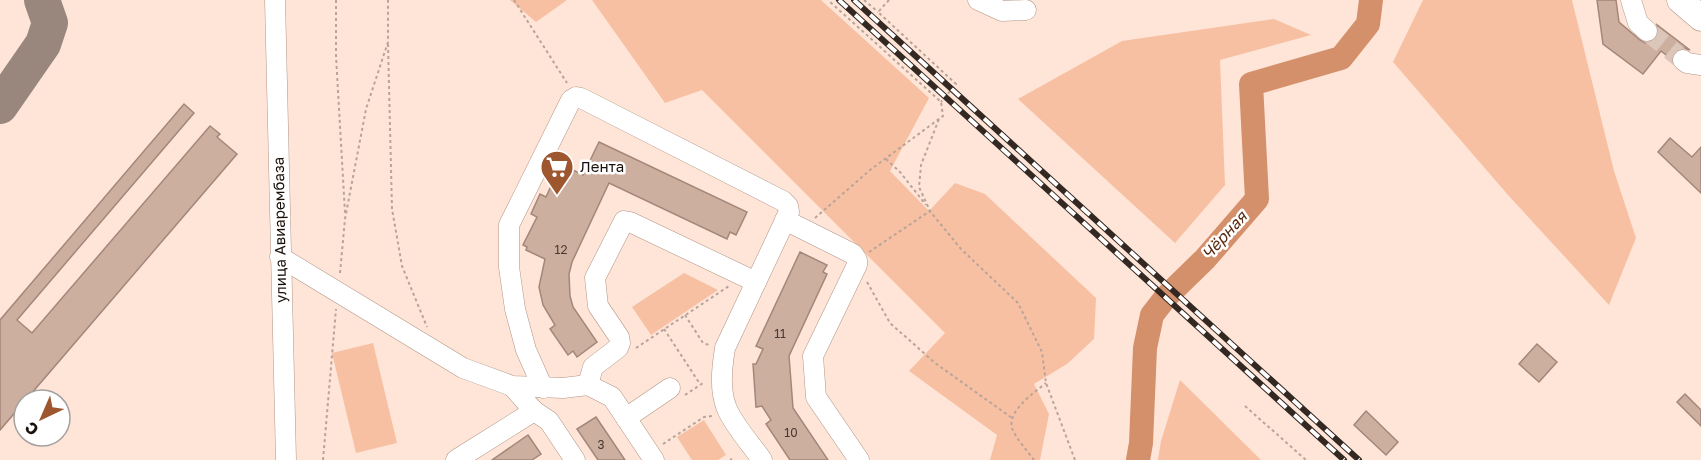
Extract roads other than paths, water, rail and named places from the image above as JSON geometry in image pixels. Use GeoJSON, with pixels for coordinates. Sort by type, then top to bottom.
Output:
{"type":"FeatureCollection","features":[{"type":"Feature","properties":{"kind":"main road"},"geometry":{"type":"LineString","coordinates":[[1680,0],[1701,18]]}},
{"type":"Feature","properties":{"kind":"street","name":"улица Авиарембаза"},"geometry":{"type":"LineString","coordinates":[[275,0],[286,460]]}},
{"type":"Feature","properties":{"kind":"street"},"geometry":{"type":"LineString","coordinates":[[978,0],[1002,11],[1026,10]]}},
{"type":"Feature","properties":{"kind":"street"},"geometry":{"type":"LineString","coordinates":[[1631,0],[1638,23],[1647,31]]}},
{"type":"Feature","properties":{"kind":"street"},"geometry":{"type":"LineString","coordinates":[[543,388],[526,350],[515,309],[509,267],[509,225],[571,100],[576,97],[783,201],[788,206],[789,212],[725,348],[722,366],[723,394],[730,413],[762,460]]}},
{"type":"Feature","properties":{"kind":"street"},"geometry":{"type":"LineString","coordinates":[[785,220],[853,254],[857,260],[857,265],[813,356],[816,397],[859,460]]}},
{"type":"Feature","properties":{"kind":"street"},"geometry":{"type":"LineString","coordinates":[[588,385],[593,367],[618,348],[620,343],[620,337],[598,306],[596,278],[624,221],[756,282]]}},
{"type":"Feature","properties":{"kind":"street"},"geometry":{"type":"LineString","coordinates":[[280,257],[463,368],[512,386],[543,388],[588,385],[612,398],[655,455]]}},
{"type":"Feature","properties":{"kind":"street"},"geometry":{"type":"LineString","coordinates":[[512,386],[534,411],[549,421],[572,459]]}},
{"type":"Feature","properties":{"kind":"street"},"geometry":{"type":"LineString","coordinates":[[626,418],[670,388]]}},
{"type":"Feature","properties":{"kind":"street"},"geometry":{"type":"LineString","coordinates":[[456,460],[534,411]]}},
{"type":"Feature","properties":{"kind":"waterway","name":"Чёрная"},"geometry":{"type":"LineString","coordinates":[[1138,460],[1141,443],[1145,348],[1152,315],[1257,199],[1251,84],[1341,58],[1368,24],[1371,0]]}},
{"type":"Feature","properties":{"kind":"tunnel"},"geometry":{"type":"LineString","coordinates":[[1647,31],[1683,60]]}},
{"type":"Feature","properties":{"kind":"railway"},"geometry":{"type":"LineString","coordinates":[[839,0],[1344,460]]}},
{"type":"Feature","properties":{"kind":"railway"},"geometry":{"type":"LineString","coordinates":[[854,0],[1359,460]]}},
{"type":"Feature","properties":{"kind":"place","name":"Лента"},"geometry":{"type":"Point","coordinates":[557,196]}}]}
